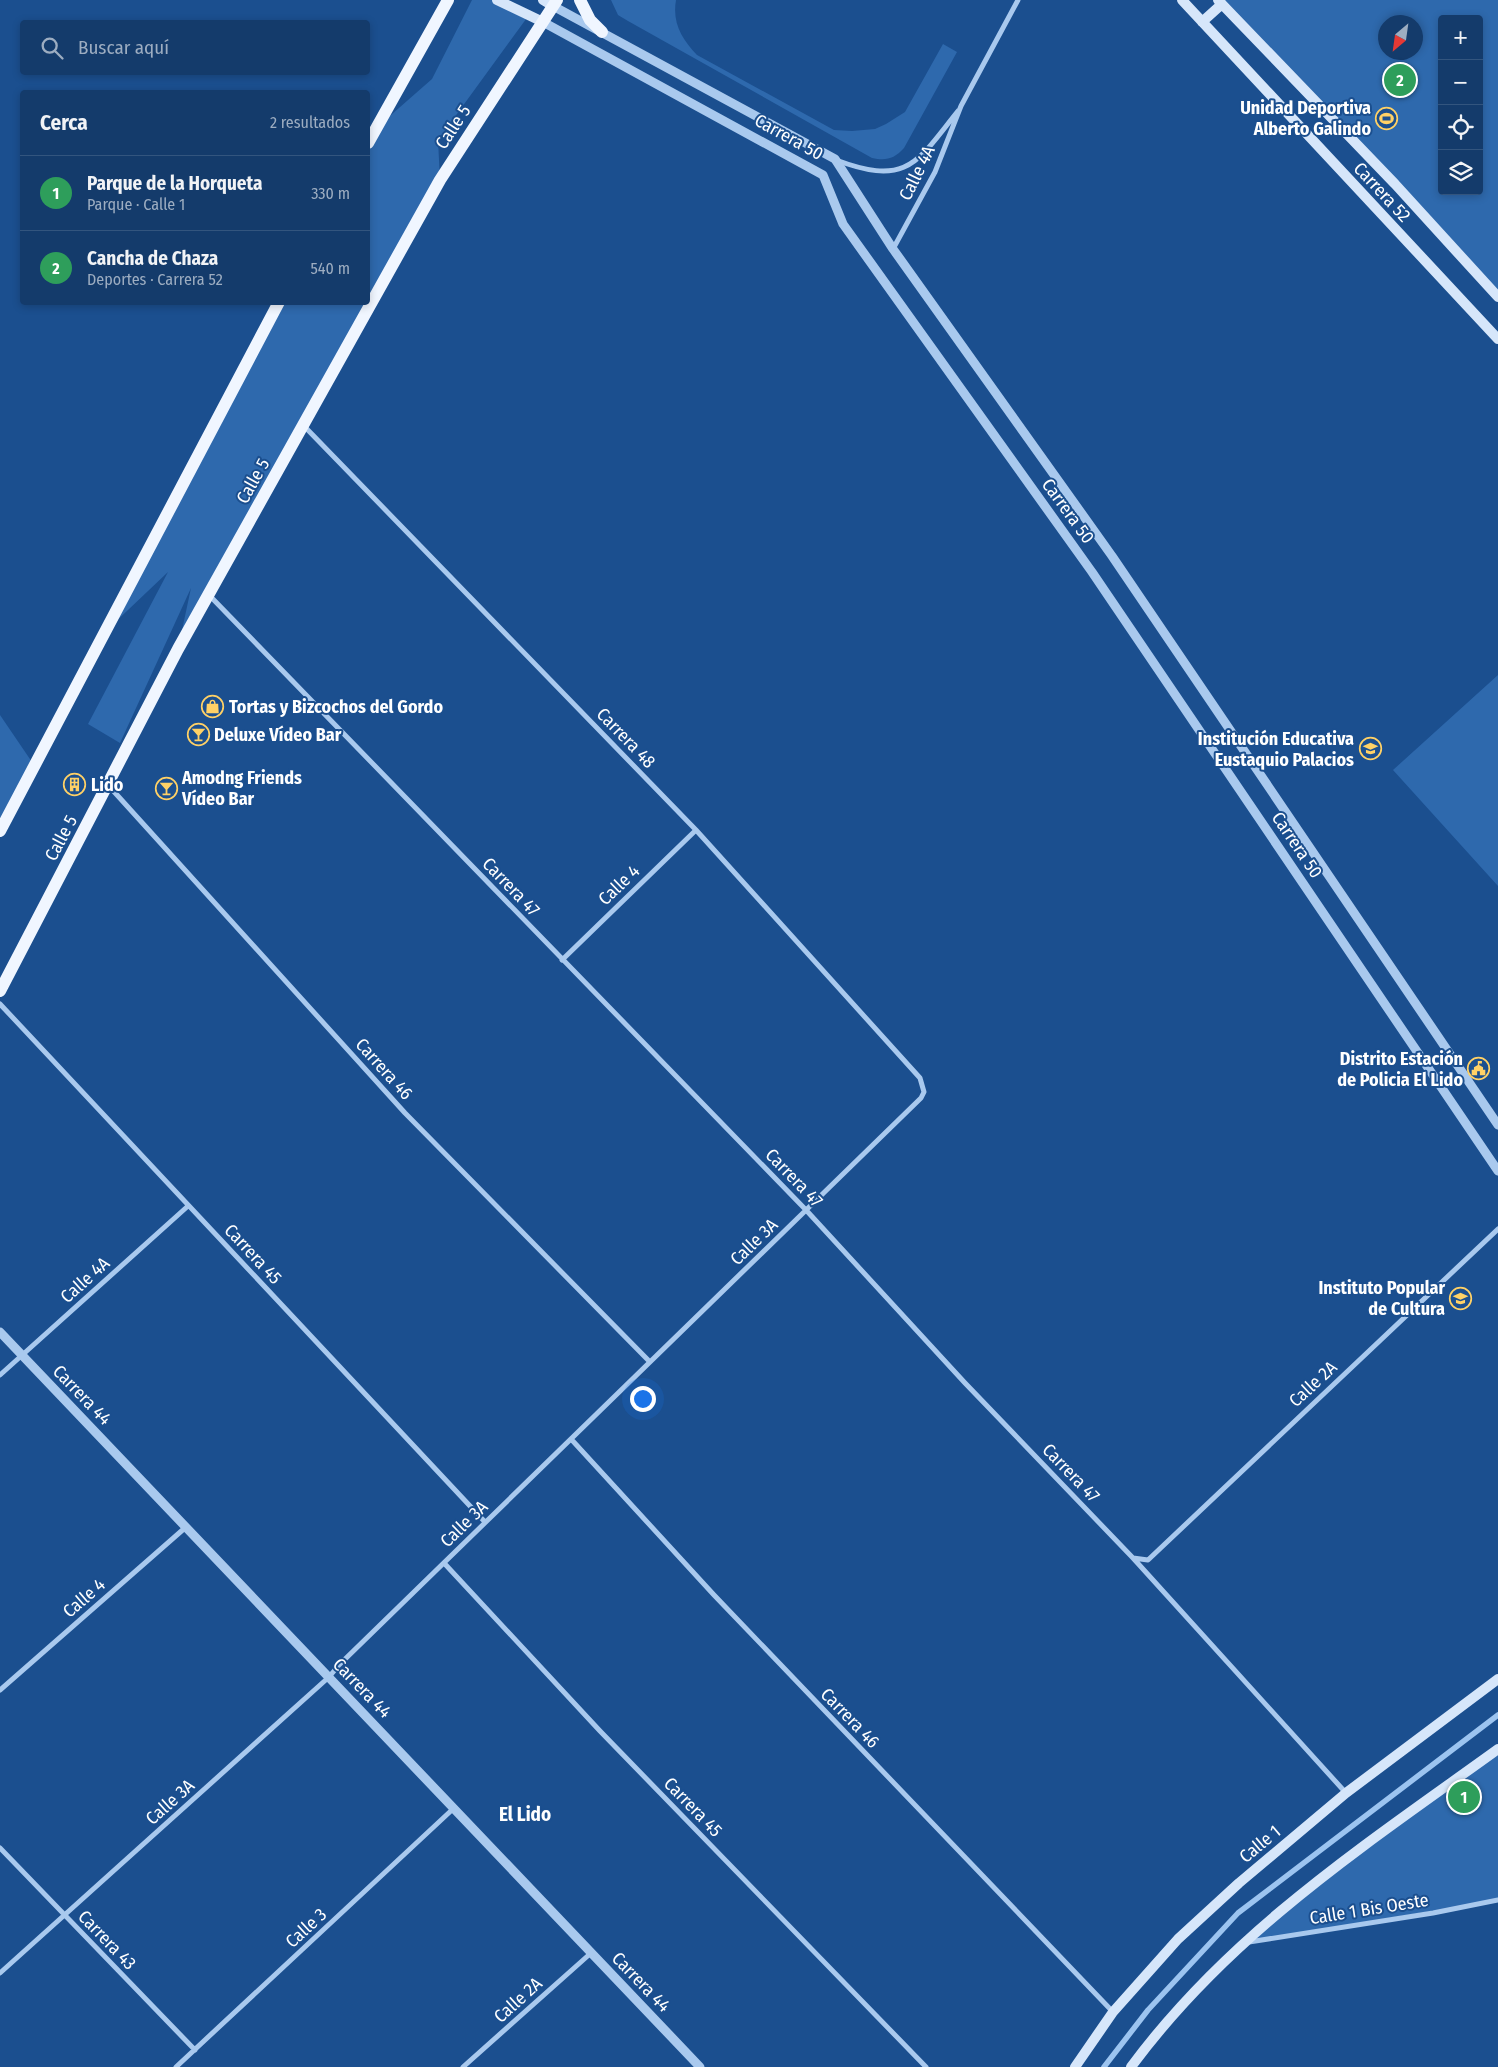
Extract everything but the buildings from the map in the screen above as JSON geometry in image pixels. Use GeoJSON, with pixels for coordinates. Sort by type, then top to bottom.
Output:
{"type":"FeatureCollection","features":[{"type":"Feature","properties":{"kind":"main road"},"geometry":{"type":"LineString","coordinates":[[370,138],[448,0]]}},
{"type":"Feature","properties":{"kind":"main road","name":"Carrera 50"},"geometry":{"type":"LineString","coordinates":[[497,0],[543,22]]}},
{"type":"Feature","properties":{"kind":"main road"},"geometry":{"type":"LineString","coordinates":[[580,0],[590,20],[602,32]]}},
{"type":"Feature","properties":{"kind":"main road","name":"Carrera 52"},"geometry":{"type":"LineString","coordinates":[[1182,0],[1498,339]]}},
{"type":"Feature","properties":{"kind":"main road","name":"Calle 5"},"geometry":{"type":"LineString","coordinates":[[0,990],[208,594],[304,426],[440,180],[543,22],[551,2]]}},
{"type":"Feature","properties":{"kind":"main road"},"geometry":{"type":"LineString","coordinates":[[1202,22],[1220,2]]}},
{"type":"Feature","properties":{"kind":"main road","name":"Carrera 52"},"geometry":{"type":"LineString","coordinates":[[1220,2],[1395,184],[1498,297]]}},
{"type":"Feature","properties":{"kind":"main road"},"geometry":{"type":"LineString","coordinates":[[0,831],[277,305]]}},
{"type":"Feature","properties":{"kind":"main road","name":"Calle 1"},"geometry":{"type":"LineString","coordinates":[[1075,2067],[1113,2012],[1185,1933],[1239,1883],[1346,1793],[1498,1679]]}},
{"type":"Feature","properties":{"kind":"main road"},"geometry":{"type":"LineString","coordinates":[[1131,2067],[1148,2044],[1193,1992],[1243,1942],[1312,1884],[1498,1749]]}},
{"type":"Feature","properties":{"kind":"street","name":"Calle 4A"},"geometry":{"type":"LineString","coordinates":[[893,249],[935,172],[961,106],[1018,0]]}},
{"type":"Feature","properties":{"kind":"street","name":"Carrera 50"},"geometry":{"type":"LineString","coordinates":[[551,2],[602,32],[835,159],[893,249],[1112,556],[1498,1126]]}},
{"type":"Feature","properties":{"kind":"street","name":"Carrera 50"},"geometry":{"type":"LineString","coordinates":[[543,22],[823,175],[843,224],[1097,580],[1498,1171]]}},
{"type":"Feature","properties":{"kind":"street","name":"Calle 4A"},"geometry":{"type":"LineString","coordinates":[[835,159],[855,167],[872,170],[906,167],[920,158],[961,106]]}},
{"type":"Feature","properties":{"kind":"street","name":"Carrera 48"},"geometry":{"type":"LineString","coordinates":[[304,426],[696,830],[920,1078]]}},
{"type":"Feature","properties":{"kind":"street","name":"Carrera 47"},"geometry":{"type":"LineString","coordinates":[[208,594],[806,1210],[965,1384],[1148,1575],[1346,1793]]}},
{"type":"Feature","properties":{"kind":"street","name":"Carrera 46"},"geometry":{"type":"LineString","coordinates":[[108,785],[405,1113],[650,1362]]}},
{"type":"Feature","properties":{"kind":"street","name":"Calle 4"},"geometry":{"type":"LineString","coordinates":[[562,960],[696,830]]}},
{"type":"Feature","properties":{"kind":"street","name":"Carrera 45"},"geometry":{"type":"LineString","coordinates":[[0,1004],[485,1522]]}},
{"type":"Feature","properties":{"kind":"street","name":"Calle 3A"},"geometry":{"type":"LineString","coordinates":[[0,1973],[329,1677],[485,1522],[921,1098],[924,1092],[920,1078]]}},
{"type":"Feature","properties":{"kind":"street","name":"Calle 4A"},"geometry":{"type":"LineString","coordinates":[[0,1375],[188,1206]]}},
{"type":"Feature","properties":{"kind":"street","name":"Calle 2A"},"geometry":{"type":"LineString","coordinates":[[1148,1560],[1498,1229]]}},
{"type":"Feature","properties":{"kind":"street","name":"Carrera 44"},"geometry":{"type":"LineString","coordinates":[[0,1332],[700,2067]]}},
{"type":"Feature","properties":{"kind":"street","name":"Carrera 46"},"geometry":{"type":"LineString","coordinates":[[571,1439],[714,1595],[1113,2012]]}},
{"type":"Feature","properties":{"kind":"street","name":"Calle 4"},"geometry":{"type":"LineString","coordinates":[[0,1690],[186,1527]]}},
{"type":"Feature","properties":{"kind":"street"},"geometry":{"type":"LineString","coordinates":[[1132,1558],[1148,1560],[1148,1575]]}},
{"type":"Feature","properties":{"kind":"street","name":"Carrera 45"},"geometry":{"type":"LineString","coordinates":[[444,1563],[600,1731],[926,2067]]}},
{"type":"Feature","properties":{"kind":"street","name":"Calle 3"},"geometry":{"type":"LineString","coordinates":[[176,2067],[454,1808]]}},
{"type":"Feature","properties":{"kind":"street","name":"Carrera 43"},"geometry":{"type":"LineString","coordinates":[[0,1848],[194,2050]]}},
{"type":"Feature","properties":{"kind":"street","name":"Calle 1 Bis Oeste"},"geometry":{"type":"LineString","coordinates":[[1243,1942],[1433,1913],[1498,1900]]}},
{"type":"Feature","properties":{"kind":"street","name":"Calle 2A"},"geometry":{"type":"LineString","coordinates":[[463,2067],[591,1953]]}},
{"type":"Feature","properties":{"kind":"shaded area"},"geometry":{"type":"Polygon","coordinates":[[[472,0],[497,0],[529,15],[438,140],[440,180],[178,649],[191,588],[120,743],[88,724],[168,572],[108,629],[278,305],[370,305],[370,139],[375,129],[432,79],[472,0]]]}},
{"type":"Feature","properties":{"kind":"shaded area"},"geometry":{"type":"Polygon","coordinates":[[[611,0],[676,0],[675,16],[679,30],[697,55],[834,130],[875,129],[905,112],[943,44],[957,52],[904,148],[893,157],[877,159],[872,158],[628,21],[618,15],[611,0]]]}},
{"type":"Feature","properties":{"kind":"shaded area","name":"Unidad Deportiva Alberto Galindo"},"geometry":{"type":"Polygon","coordinates":[[[1218,0],[1498,0],[1498,297],[1218,0]]]}},
{"type":"Feature","properties":{"kind":"shaded area"},"geometry":{"type":"Polygon","coordinates":[[[1498,675],[1498,886],[1393,770],[1498,675]]]}},
{"type":"Feature","properties":{"kind":"shaded area"},"geometry":{"type":"Polygon","coordinates":[[[0,715],[34,765],[0,831],[0,715]]]}},
{"type":"Feature","properties":{"kind":"shaded area"},"geometry":{"type":"Polygon","coordinates":[[[1498,1749],[1498,1900],[1243,1942],[1498,1749]]]}},
{"type":"Feature","properties":{"kind":"waterway"},"geometry":{"type":"LineString","coordinates":[[1104,2067],[1148,2010],[1238,1913],[1498,1715]]}},
{"type":"Feature","properties":{"kind":"place","name":"Cancha de Chaza"},"geometry":{"type":"Point","coordinates":[1400,80]}},
{"type":"Feature","properties":{"kind":"place","name":"Unidad Deportiva Alberto Galindo"},"geometry":{"type":"Point","coordinates":[1387,118]}},
{"type":"Feature","properties":{"kind":"place","name":"Tortas y Bizcochos del Gordo"},"geometry":{"type":"Point","coordinates":[213,707]}},
{"type":"Feature","properties":{"kind":"place","name":"Deluxe Vídeo Bar"},"geometry":{"type":"Point","coordinates":[198,735]}},
{"type":"Feature","properties":{"kind":"place","name":"Institución Educativa Eustaquio Palacios"},"geometry":{"type":"Point","coordinates":[1370,749]}},
{"type":"Feature","properties":{"kind":"place","name":"Lido"},"geometry":{"type":"Point","coordinates":[75,785]}},
{"type":"Feature","properties":{"kind":"place","name":"Amodng Friends Vídeo Bar"},"geometry":{"type":"Point","coordinates":[166,788]}},
{"type":"Feature","properties":{"kind":"place","name":"Distrito Estación de Policia El Lido"},"geometry":{"type":"Point","coordinates":[1479,1069]}},
{"type":"Feature","properties":{"kind":"place","name":"Instituto Popular de Cultura"},"geometry":{"type":"Point","coordinates":[1461,1298]}},
{"type":"Feature","properties":{"kind":"place","name":"Parque de la Horqueta"},"geometry":{"type":"Point","coordinates":[1464,1797]}},
{"type":"Feature","properties":{"kind":"district","name":"El Lido"},"geometry":{"type":"Point","coordinates":[525,1814]}}]}
